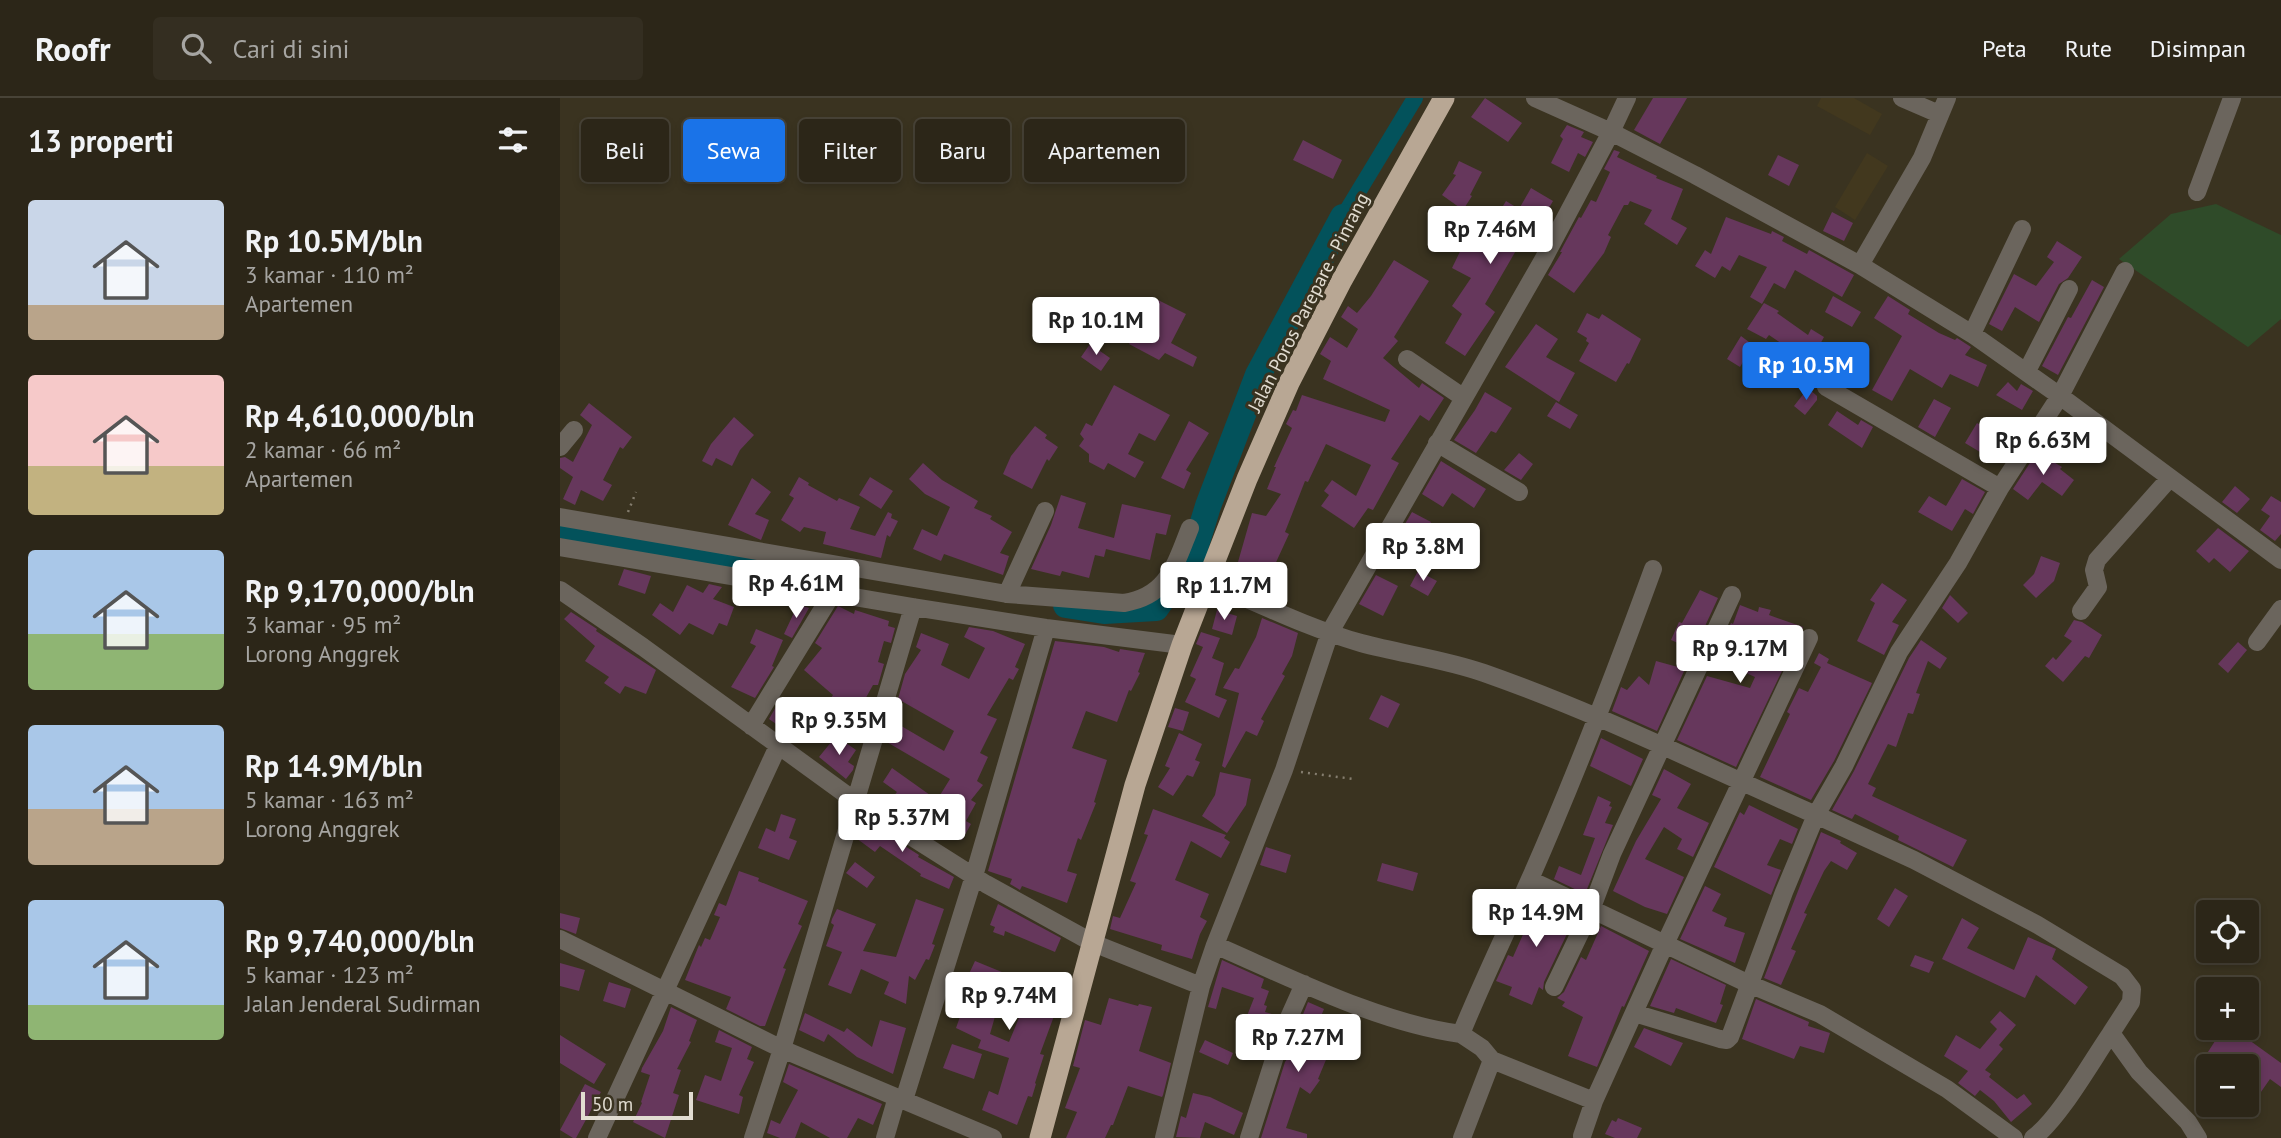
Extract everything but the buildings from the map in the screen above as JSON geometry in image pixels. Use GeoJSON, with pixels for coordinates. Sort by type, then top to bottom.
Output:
{"type":"FeatureCollection","features":[{"type":"Feature","properties":{"kind":"highway","name":"Jalan Poros Parepare - Pinrang"},"geometry":{"type":"LineString","coordinates":[[1040,1138],[1135,785],[1182,645],[1247,479],[1302,354],[1444,98]]}},
{"type":"Feature","properties":{"kind":"street"},"geometry":{"type":"LineString","coordinates":[[1535,98],[1611,132],[1695,175],[1860,265],[1972,334],[2281,560]]}},
{"type":"Feature","properties":{"kind":"street"},"geometry":{"type":"LineString","coordinates":[[1164,1138],[1200,986],[1284,770],[1329,632],[1543,260],[1627,98]]}},
{"type":"Feature","properties":{"kind":"street"},"geometry":{"type":"LineString","coordinates":[[1860,265],[1922,158],[1943,106],[1902,98]]}},
{"type":"Feature","properties":{"kind":"street"},"geometry":{"type":"LineString","coordinates":[[2197,192],[2232,98]]}},
{"type":"Feature","properties":{"kind":"street"},"geometry":{"type":"LineString","coordinates":[[1972,334],[2022,229]]}},
{"type":"Feature","properties":{"kind":"street"},"geometry":{"type":"LineString","coordinates":[[1634,1013],[1727,1040],[1732,1035],[1749,984],[1816,815],[1844,766],[1899,652],[1958,563],[2000,488],[2060,396],[2125,271]]}},
{"type":"Feature","properties":{"kind":"street"},"geometry":{"type":"LineString","coordinates":[[2026,371],[2069,289]]}},
{"type":"Feature","properties":{"kind":"street"},"geometry":{"type":"LineString","coordinates":[[1407,359],[1464,398]]}},
{"type":"Feature","properties":{"kind":"street"},"geometry":{"type":"LineString","coordinates":[[1826,387],[2000,488]]}},
{"type":"Feature","properties":{"kind":"street"},"geometry":{"type":"LineString","coordinates":[[560,447],[574,430]]}},
{"type":"Feature","properties":{"kind":"street"},"geometry":{"type":"LineString","coordinates":[[1437,443],[1519,492]]}},
{"type":"Feature","properties":{"kind":"street"},"geometry":{"type":"LineString","coordinates":[[2081,611],[2098,587],[2094,570],[2097,560],[2169,479]]}},
{"type":"Feature","properties":{"kind":"street"},"geometry":{"type":"LineString","coordinates":[[1007,594],[1045,511]]}},
{"type":"Feature","properties":{"kind":"street"},"geometry":{"type":"LineString","coordinates":[[560,517],[1007,594],[1106,603],[1141,601],[1164,584],[1190,528]]}},
{"type":"Feature","properties":{"kind":"street"},"geometry":{"type":"LineString","coordinates":[[560,547],[1046,628],[1182,645]]}},
{"type":"Feature","properties":{"kind":"street"},"geometry":{"type":"LineString","coordinates":[[1461,1034],[1599,716],[1653,569]]}},
{"type":"Feature","properties":{"kind":"street"},"geometry":{"type":"LineString","coordinates":[[1208,582],[1360,643],[1481,671],[1599,716],[1914,860],[2036,924],[2122,976],[2133,994],[2126,1011],[2051,1120],[2033,1138]]}},
{"type":"Feature","properties":{"kind":"street"},"geometry":{"type":"LineString","coordinates":[[751,726],[832,594]]}},
{"type":"Feature","properties":{"kind":"street"},"geometry":{"type":"LineString","coordinates":[[1554,987],[1591,910],[1612,854],[1661,746],[1732,595]]}},
{"type":"Feature","properties":{"kind":"street"},"geometry":{"type":"LineString","coordinates":[[562,596],[643,647],[855,801],[974,876],[1093,943],[1200,986]]}},
{"type":"Feature","properties":{"kind":"street"},"geometry":{"type":"LineString","coordinates":[[753,1138],[913,607]]}},
{"type":"Feature","properties":{"kind":"street"},"geometry":{"type":"LineString","coordinates":[[2257,642],[2281,609]]}},
{"type":"Feature","properties":{"kind":"street"},"geometry":{"type":"LineString","coordinates":[[885,1138],[974,876],[1046,628]]}},
{"type":"Feature","properties":{"kind":"street"},"geometry":{"type":"LineString","coordinates":[[1582,1136],[1594,1101],[1665,944],[1809,638]]}},
{"type":"Feature","properties":{"kind":"street"},"geometry":{"type":"LineString","coordinates":[[597,1138],[778,746]]}},
{"type":"Feature","properties":{"kind":"street"},"geometry":{"type":"LineString","coordinates":[[1530,880],[1749,984],[1820,1014],[1947,1088],[2014,1138]]}},
{"type":"Feature","properties":{"kind":"street"},"geometry":{"type":"LineString","coordinates":[[560,939],[782,1049],[993,1138]]}},
{"type":"Feature","properties":{"kind":"street"},"geometry":{"type":"LineString","coordinates":[[1215,945],[1304,984],[1416,1025],[1461,1034],[1482,1048],[1492,1060],[1594,1101]]}},
{"type":"Feature","properties":{"kind":"street"},"geometry":{"type":"LineString","coordinates":[[1249,1138],[1283,1031],[1304,984]]}},
{"type":"Feature","properties":{"kind":"street"},"geometry":{"type":"LineString","coordinates":[[2110,1033],[2139,1072],[2188,1122],[2198,1138]]}},
{"type":"Feature","properties":{"kind":"street"},"geometry":{"type":"LineString","coordinates":[[1462,1138],[1492,1060]]}},
{"type":"Feature","properties":{"kind":"path"},"geometry":{"type":"LineString","coordinates":[[622,529],[636,492]]}},
{"type":"Feature","properties":{"kind":"path"},"geometry":{"type":"LineString","coordinates":[[1284,770],[1353,779]]}},
{"type":"Feature","properties":{"kind":"shaded area"},"geometry":{"type":"Polygon","coordinates":[[[1821,98],[1854,98],[1882,114],[1870,135],[1817,106],[1821,98]]]}},
{"type":"Feature","properties":{"kind":"shaded area"},"geometry":{"type":"Polygon","coordinates":[[[1867,153],[1888,166],[1855,220],[1835,207],[1867,153]]]}},
{"type":"Feature","properties":{"kind":"green space"},"geometry":{"type":"Polygon","coordinates":[[[2216,204],[2281,235],[2281,319],[2248,347],[2119,259],[2171,214],[2216,204]]]}},
{"type":"Feature","properties":{"kind":"waterway"},"geometry":{"type":"LineString","coordinates":[[1343,217],[1415,98]]}},
{"type":"Feature","properties":{"kind":"waterway"},"geometry":{"type":"LineString","coordinates":[[1066,605],[1104,611],[1156,608],[1193,555],[1208,506],[1258,375],[1343,217]]}},
{"type":"Feature","properties":{"kind":"waterway"},"geometry":{"type":"LineString","coordinates":[[560,525],[655,544],[745,557]]}}]}
